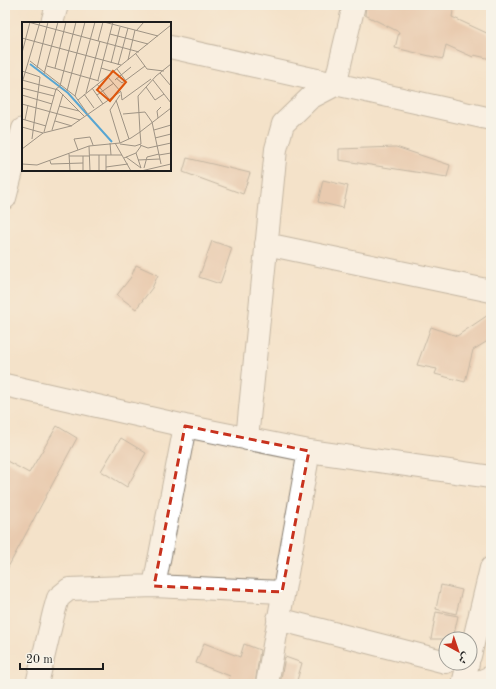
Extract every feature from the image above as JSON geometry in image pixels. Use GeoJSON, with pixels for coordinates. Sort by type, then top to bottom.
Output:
{"type":"FeatureCollection","features":[{"type":"Feature","properties":{"kind":"street"},"geometry":{"type":"LineString","coordinates":[[247,439],[276,149],[283,124],[310,98],[335,84],[354,5]]}},
{"type":"Feature","properties":{"kind":"street"},"geometry":{"type":"LineString","coordinates":[[171,47],[491,119]]}},
{"type":"Feature","properties":{"kind":"street"},"geometry":{"type":"LineString","coordinates":[[5,198],[22,133]]}},
{"type":"Feature","properties":{"kind":"street"},"geometry":{"type":"LineString","coordinates":[[266,244],[491,291]]}},
{"type":"Feature","properties":{"kind":"street"},"geometry":{"type":"LineString","coordinates":[[5,385],[185,426],[309,451],[491,477]]}},
{"type":"Feature","properties":{"kind":"street"},"geometry":{"type":"LineString","coordinates":[[154,586],[185,426]]}},
{"type":"Feature","properties":{"kind":"street"},"geometry":{"type":"LineString","coordinates":[[267,684],[282,592],[309,451]]}},
{"type":"Feature","properties":{"kind":"street"},"geometry":{"type":"LineString","coordinates":[[476,631],[491,568]]}},
{"type":"Feature","properties":{"kind":"street"},"geometry":{"type":"LineString","coordinates":[[37,684],[58,598],[64,592],[80,587],[154,586],[282,592]]}},
{"type":"Feature","properties":{"kind":"street"},"geometry":{"type":"LineString","coordinates":[[278,619],[438,660]]}},
{"type":"Feature","properties":{"kind":"street"},"geometry":{"type":"LineString","coordinates":[[470,671],[491,677]]}},
{"type":"Feature","properties":{"kind":"highlighted area"},"geometry":{"type":"Polygon","coordinates":[[[185,426],[309,451],[282,592],[154,586],[185,426]]]}},
{"type":"Feature","properties":{"kind":"building"},"geometry":{"type":"Polygon","coordinates":[[[366,5],[454,5],[452,17],[491,35],[491,59],[474,55],[473,57],[446,45],[443,59],[395,48],[399,32],[365,15],[366,5]]]}},
{"type":"Feature","properties":{"kind":"building"},"geometry":{"type":"Polygon","coordinates":[[[396,147],[450,165],[447,177],[339,160],[339,149],[396,147]]]}},
{"type":"Feature","properties":{"kind":"building"},"geometry":{"type":"Polygon","coordinates":[[[187,158],[250,173],[243,194],[183,172],[187,158]]]}},
{"type":"Feature","properties":{"kind":"building"},"geometry":{"type":"Polygon","coordinates":[[[323,180],[348,186],[343,208],[318,202],[323,180]]]}},
{"type":"Feature","properties":{"kind":"building"},"geometry":{"type":"Polygon","coordinates":[[[212,241],[232,248],[220,284],[199,277],[212,241]]]}},
{"type":"Feature","properties":{"kind":"building"},"geometry":{"type":"Polygon","coordinates":[[[136,265],[158,275],[152,288],[136,309],[117,295],[131,277],[136,265]]]}},
{"type":"Feature","properties":{"kind":"building"},"geometry":{"type":"Polygon","coordinates":[[[491,313],[491,339],[473,350],[465,382],[435,374],[437,369],[417,365],[431,327],[457,336],[491,313]]]}},
{"type":"Feature","properties":{"kind":"building"},"geometry":{"type":"Polygon","coordinates":[[[57,426],[77,438],[5,573],[5,460],[29,473],[57,426]]]}},
{"type":"Feature","properties":{"kind":"building"},"geometry":{"type":"Polygon","coordinates":[[[121,438],[146,453],[127,487],[101,471],[121,438]]]}},
{"type":"Feature","properties":{"kind":"building"},"geometry":{"type":"Polygon","coordinates":[[[441,585],[462,590],[456,614],[436,609],[441,585]]]}},
{"type":"Feature","properties":{"kind":"building"},"geometry":{"type":"Polygon","coordinates":[[[436,612],[458,616],[455,631],[438,631],[438,639],[431,639],[436,612]]]}},
{"type":"Feature","properties":{"kind":"building"},"geometry":{"type":"Polygon","coordinates":[[[204,643],[240,657],[244,644],[260,650],[255,684],[227,684],[230,676],[196,663],[204,643]]]}},
{"type":"Feature","properties":{"kind":"building"},"geometry":{"type":"Polygon","coordinates":[[[285,657],[302,663],[296,684],[280,684],[285,657]]]}}]}
